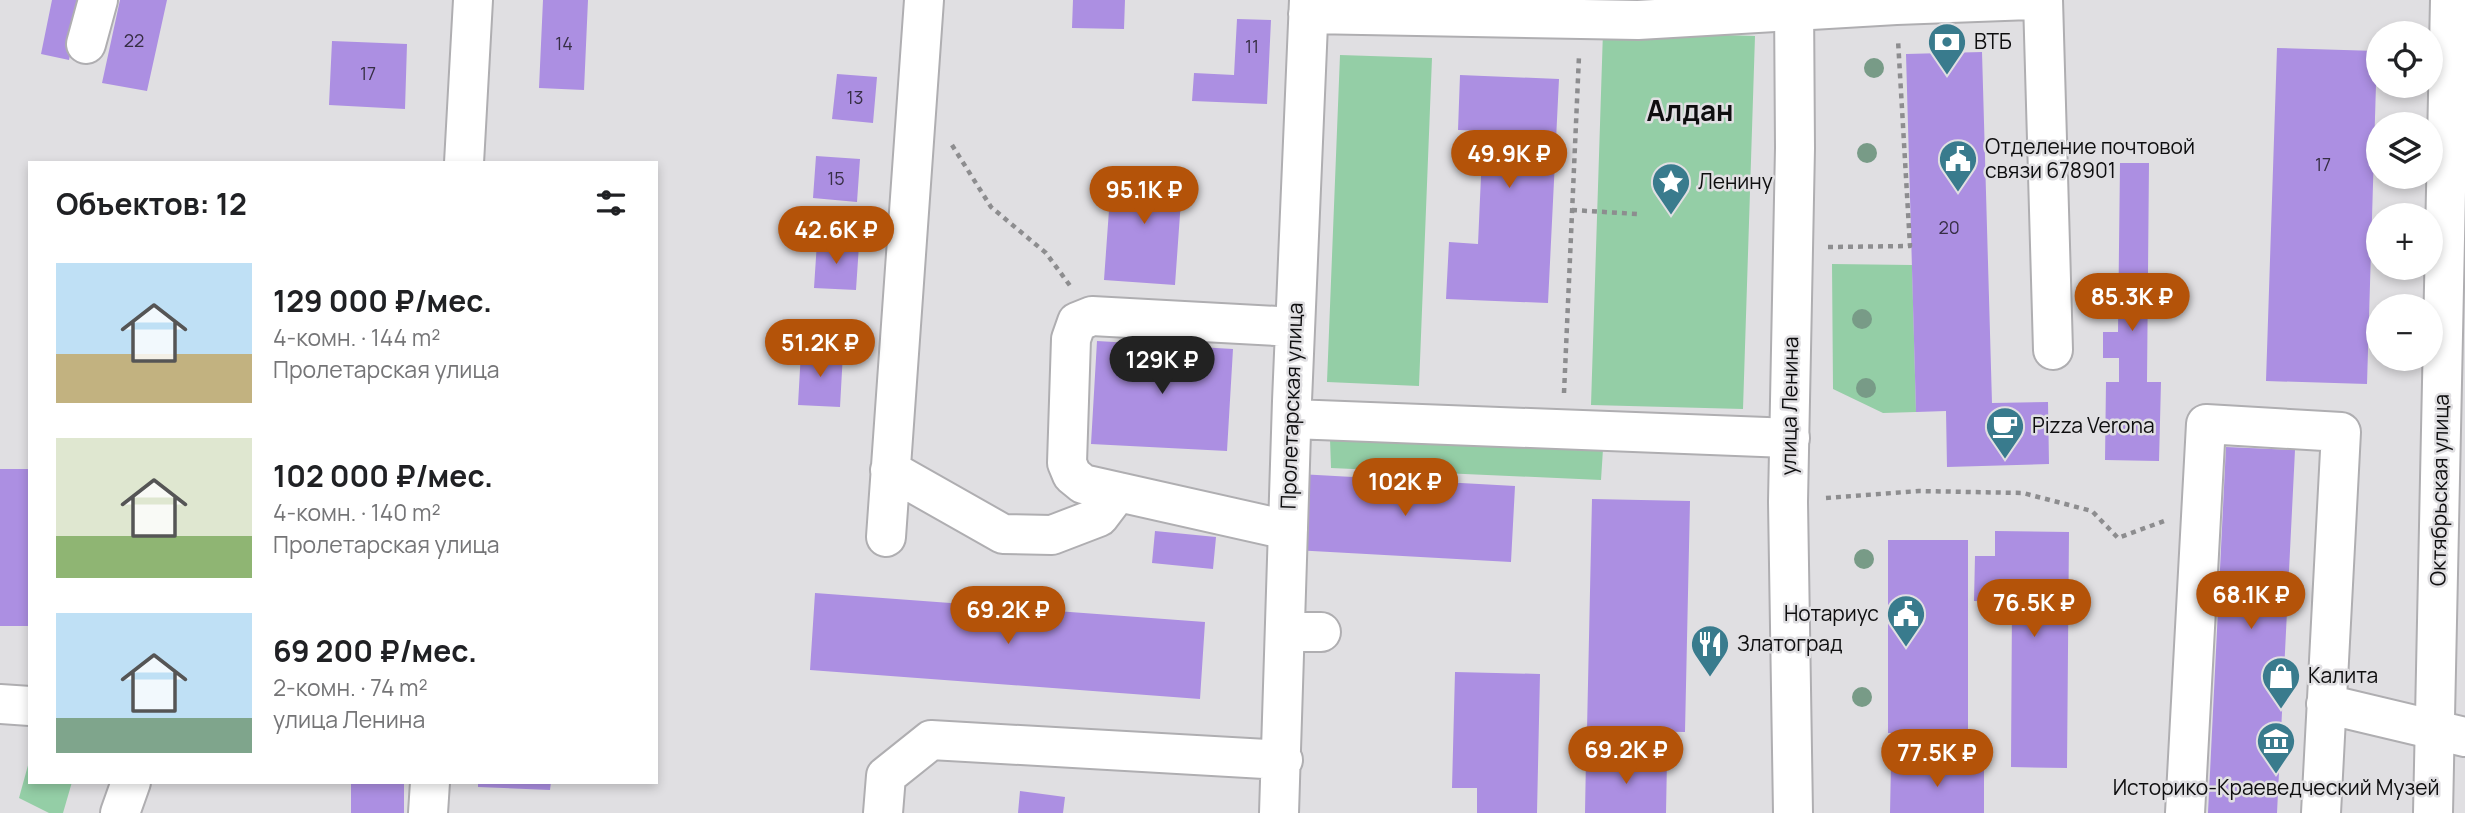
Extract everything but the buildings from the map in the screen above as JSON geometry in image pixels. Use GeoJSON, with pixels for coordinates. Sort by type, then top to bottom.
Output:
{"type":"FeatureCollection","features":[{"type":"Feature","properties":{"kind":"street"},"geometry":{"type":"LineString","coordinates":[[86,44],[98,0]]}},
{"type":"Feature","properties":{"kind":"street"},"geometry":{"type":"LineString","coordinates":[[464,161],[473,0]]}},
{"type":"Feature","properties":{"kind":"street"},"geometry":{"type":"LineString","coordinates":[[886,537],[923,0]]}},
{"type":"Feature","properties":{"kind":"street"},"geometry":{"type":"LineString","coordinates":[[1309,7],[1579,20],[1638,10],[2031,0]]}},
{"type":"Feature","properties":{"kind":"street"},"geometry":{"type":"LineString","coordinates":[[2043,0],[2053,350]]}},
{"type":"Feature","properties":{"kind":"street","name":"Октябрьская улица"},"geometry":{"type":"LineString","coordinates":[[2433,813],[2450,735],[2450,0]]}},
{"type":"Feature","properties":{"kind":"street","name":"улица Ленина"},"geometry":{"type":"LineString","coordinates":[[1793,813],[1788,502],[1795,148],[1794,6]]}},
{"type":"Feature","properties":{"kind":"street","name":"Пролетарская улица"},"geometry":{"type":"LineString","coordinates":[[1279,813],[1283,760],[1304,632],[1288,530],[1309,7]]}},
{"type":"Feature","properties":{"kind":"street"},"geometry":{"type":"LineString","coordinates":[[1288,530],[1083,484],[1072,475],[1067,463],[1071,339],[1077,322],[1092,316],[1295,327]]}},
{"type":"Feature","properties":{"kind":"street"},"geometry":{"type":"LineString","coordinates":[[1292,419],[1489,420],[1562,430],[1790,438]]}},
{"type":"Feature","properties":{"kind":"street"},"geometry":{"type":"LineString","coordinates":[[2185,813],[2206,424],[2341,432],[2321,813]]}},
{"type":"Feature","properties":{"kind":"street"},"geometry":{"type":"LineString","coordinates":[[890,470],[1003,534],[1052,535],[1099,517],[1118,492]]}},
{"type":"Feature","properties":{"kind":"street"},"geometry":{"type":"LineString","coordinates":[[0,704],[28,706]]}},
{"type":"Feature","properties":{"kind":"street"},"geometry":{"type":"LineString","coordinates":[[2326,704],[2450,735]]}},
{"type":"Feature","properties":{"kind":"street"},"geometry":{"type":"LineString","coordinates":[[884,794],[930,740],[1283,760]]}},
{"type":"Feature","properties":{"kind":"street"},"geometry":{"type":"LineString","coordinates":[[120,813],[130,784]]}},
{"type":"Feature","properties":{"kind":"street"},"geometry":{"type":"LineString","coordinates":[[428,813],[429,784]]}},
{"type":"Feature","properties":{"kind":"path"},"geometry":{"type":"LineString","coordinates":[[1859,247],[1910,246],[1896,5]]}},
{"type":"Feature","properties":{"kind":"path"},"geometry":{"type":"LineString","coordinates":[[1562,430],[1579,20]]}},
{"type":"Feature","properties":{"kind":"path"},"geometry":{"type":"LineString","coordinates":[[915,109],[950,141],[991,207],[1046,253],[1092,316]]}},
{"type":"Feature","properties":{"kind":"path"},"geometry":{"type":"LineString","coordinates":[[1572,210],[1637,214]]}},
{"type":"Feature","properties":{"kind":"path"},"geometry":{"type":"LineString","coordinates":[[1788,502],[1919,491],[2022,493],[2092,511],[2118,538],[2201,508]]}},
{"type":"Feature","properties":{"kind":"green space"},"geometry":{"type":"Polygon","coordinates":[[[1603,31],[1755,36],[1743,409],[1591,405],[1603,31]]]}},
{"type":"Feature","properties":{"kind":"green space"},"geometry":{"type":"Polygon","coordinates":[[[1340,55],[1432,58],[1419,386],[1327,382],[1340,55]]]}},
{"type":"Feature","properties":{"kind":"green space"},"geometry":{"type":"Polygon","coordinates":[[[1832,264],[1912,265],[1916,412],[1883,413],[1833,389],[1832,264]]]}},
{"type":"Feature","properties":{"kind":"green space"},"geometry":{"type":"Polygon","coordinates":[[[1330,439],[1603,449],[1601,480],[1331,468],[1330,439]]]}},
{"type":"Feature","properties":{"kind":"green space"},"geometry":{"type":"Polygon","coordinates":[[[28,765],[28,784],[71,784],[63,813],[49,813],[19,798],[28,765]]]}},
{"type":"Feature","properties":{"kind":"place","name":"ВТБ"},"geometry":{"type":"Point","coordinates":[1947,76]}},
{"type":"Feature","properties":{"kind":"place","name":"Отделение почтовой связи 678901"},"geometry":{"type":"Point","coordinates":[1958,193]}},
{"type":"Feature","properties":{"kind":"place","name":"Ленину"},"geometry":{"type":"Point","coordinates":[1671,216]}},
{"type":"Feature","properties":{"kind":"place","name":"Pizza Verona"},"geometry":{"type":"Point","coordinates":[2005,460]}},
{"type":"Feature","properties":{"kind":"place","name":"Нотариус"},"geometry":{"type":"Point","coordinates":[1906,648]}},
{"type":"Feature","properties":{"kind":"place","name":"Златоград"},"geometry":{"type":"Point","coordinates":[1710,678]}},
{"type":"Feature","properties":{"kind":"place","name":"Калита"},"geometry":{"type":"Point","coordinates":[2281,710]}},
{"type":"Feature","properties":{"kind":"place","name":"Историко-Краеведческий Музей"},"geometry":{"type":"Point","coordinates":[2276,775]}},
{"type":"Feature","properties":{"kind":"district","name":"Алдан"},"geometry":{"type":"Point","coordinates":[1690,111]}}]}
